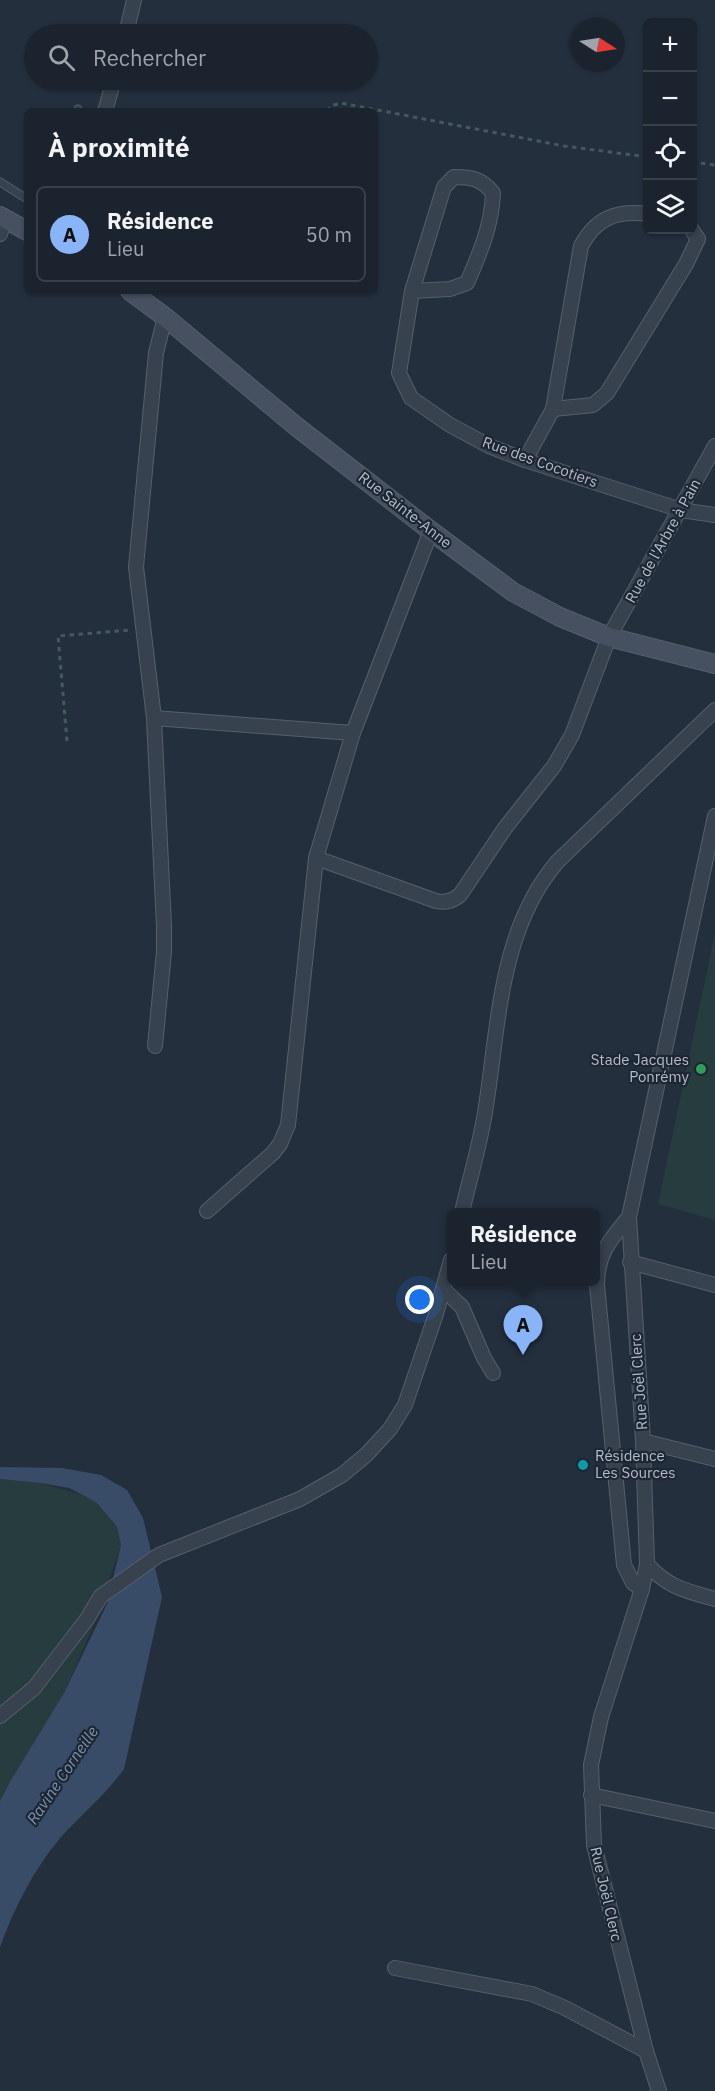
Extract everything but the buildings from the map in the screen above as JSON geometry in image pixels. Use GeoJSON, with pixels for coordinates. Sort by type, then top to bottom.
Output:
{"type":"FeatureCollection","features":[{"type":"Feature","properties":{"kind":"main road"},"geometry":{"type":"LineString","coordinates":[[2,223],[24,230]]}},
{"type":"Feature","properties":{"kind":"main road","name":"Rue Sainte-Anne"},"geometry":{"type":"LineString","coordinates":[[134,294],[297,427],[513,592],[560,617],[609,637],[715,664]]}},
{"type":"Feature","properties":{"kind":"street"},"geometry":{"type":"LineString","coordinates":[[128,24],[134,0]]}},
{"type":"Feature","properties":{"kind":"street"},"geometry":{"type":"LineString","coordinates":[[106,108],[111,90]]}},
{"type":"Feature","properties":{"kind":"street","name":"Rue des Cocotiers"},"geometry":{"type":"LineString","coordinates":[[412,291],[450,289],[467,283],[483,246],[493,213],[493,193],[485,183],[470,177],[454,177],[444,187],[412,291],[399,373],[411,398],[450,425],[489,446],[525,460],[681,510],[715,516]]}},
{"type":"Feature","properties":{"kind":"street"},"geometry":{"type":"LineString","coordinates":[[525,460],[553,409],[581,246],[590,229],[611,216],[633,212],[643,213]]}},
{"type":"Feature","properties":{"kind":"street"},"geometry":{"type":"LineString","coordinates":[[553,409],[593,405],[607,393],[686,264],[698,239],[695,234]]}},
{"type":"Feature","properties":{"kind":"street"},"geometry":{"type":"LineString","coordinates":[[155,1046],[164,939],[154,718],[136,567],[156,353],[165,317]]}},
{"type":"Feature","properties":{"kind":"street","name":"Rue de l'Arbre à Pain"},"geometry":{"type":"LineString","coordinates":[[316,858],[435,901],[452,900],[460,895],[505,828],[564,751],[609,637],[715,446]]}},
{"type":"Feature","properties":{"kind":"street"},"geometry":{"type":"LineString","coordinates":[[207,1212],[273,1153],[285,1136],[316,858],[353,733],[431,531]]}},
{"type":"Feature","properties":{"kind":"street"},"geometry":{"type":"LineString","coordinates":[[463,1208],[474,1169],[486,1106],[493,1042],[504,976],[518,934],[542,879],[715,710]]}},
{"type":"Feature","properties":{"kind":"street"},"geometry":{"type":"LineString","coordinates":[[154,718],[353,733]]}},
{"type":"Feature","properties":{"kind":"street","name":"Rue Joël Clerc"},"geometry":{"type":"LineString","coordinates":[[659,2091],[646,2051],[594,1845],[591,1765],[594,1740],[642,1589],[647,1564],[643,1441],[630,1262],[629,1217],[715,816]]}},
{"type":"Feature","properties":{"kind":"street"},"geometry":{"type":"LineString","coordinates":[[600,1263],[605,1247],[629,1217]]}},
{"type":"Feature","properties":{"kind":"street"},"geometry":{"type":"LineString","coordinates":[[630,1262],[715,1285]]}},
{"type":"Feature","properties":{"kind":"street"},"geometry":{"type":"LineString","coordinates":[[0,1716],[34,1688],[101,1596],[159,1555],[300,1499],[342,1475],[366,1455],[390,1429],[405,1405],[447,1274]]}},
{"type":"Feature","properties":{"kind":"street"},"geometry":{"type":"LineString","coordinates":[[597,1286],[624,1565],[633,1583],[642,1589]]}},
{"type":"Feature","properties":{"kind":"street"},"geometry":{"type":"LineString","coordinates":[[443,1288],[462,1308],[493,1373]]}},
{"type":"Feature","properties":{"kind":"street"},"geometry":{"type":"LineString","coordinates":[[643,1441],[715,1459]]}},
{"type":"Feature","properties":{"kind":"street"},"geometry":{"type":"LineString","coordinates":[[647,1564],[659,1577],[680,1590],[715,1599]]}},
{"type":"Feature","properties":{"kind":"street"},"geometry":{"type":"LineString","coordinates":[[591,1795],[715,1821]]}},
{"type":"Feature","properties":{"kind":"street"},"geometry":{"type":"LineString","coordinates":[[395,1968],[532,1994],[566,2008],[646,2051]]}},
{"type":"Feature","properties":{"kind":"lane"},"geometry":{"type":"LineString","coordinates":[[0,182],[24,197]]}},
{"type":"Feature","properties":{"kind":"path"},"geometry":{"type":"LineString","coordinates":[[329,108],[341,103],[367,108]]}},
{"type":"Feature","properties":{"kind":"path"},"geometry":{"type":"LineString","coordinates":[[378,110],[564,146],[643,156]]}},
{"type":"Feature","properties":{"kind":"path"},"geometry":{"type":"LineString","coordinates":[[697,163],[715,165]]}},
{"type":"Feature","properties":{"kind":"path"},"geometry":{"type":"LineString","coordinates":[[67,741],[58,636],[142,629]]}},
{"type":"Feature","properties":{"kind":"green space","name":"Stade Jacques Ponrémy"},"geometry":{"type":"Polygon","coordinates":[[[715,933],[715,1220],[658,1204],[715,933]]]}},
{"type":"Feature","properties":{"kind":"green space"},"geometry":{"type":"Polygon","coordinates":[[[0,1479],[41,1483],[83,1495],[98,1504],[117,1527],[121,1545],[98,1615],[64,1693],[0,1801],[0,1479]]]}},
{"type":"Feature","properties":{"kind":"water","name":"Ravine Corneille"},"geometry":{"type":"Polygon","coordinates":[[[0,1467],[62,1468],[101,1475],[127,1490],[143,1518],[162,1597],[124,1769],[61,1837],[42,1862],[18,1903],[0,1947],[0,1801],[64,1693],[107,1604],[121,1545],[117,1527],[98,1504],[69,1488],[0,1479],[0,1467]]]}},
{"type":"Feature","properties":{"kind":"place","name":"Stade Jacques Ponrémy"},"geometry":{"type":"Point","coordinates":[701,1069]}},
{"type":"Feature","properties":{"kind":"place","name":"Résidence"},"geometry":{"type":"Point","coordinates":[523,1355]}},
{"type":"Feature","properties":{"kind":"place","name":"Résidence Les Sources"},"geometry":{"type":"Point","coordinates":[583,1465]}}]}
